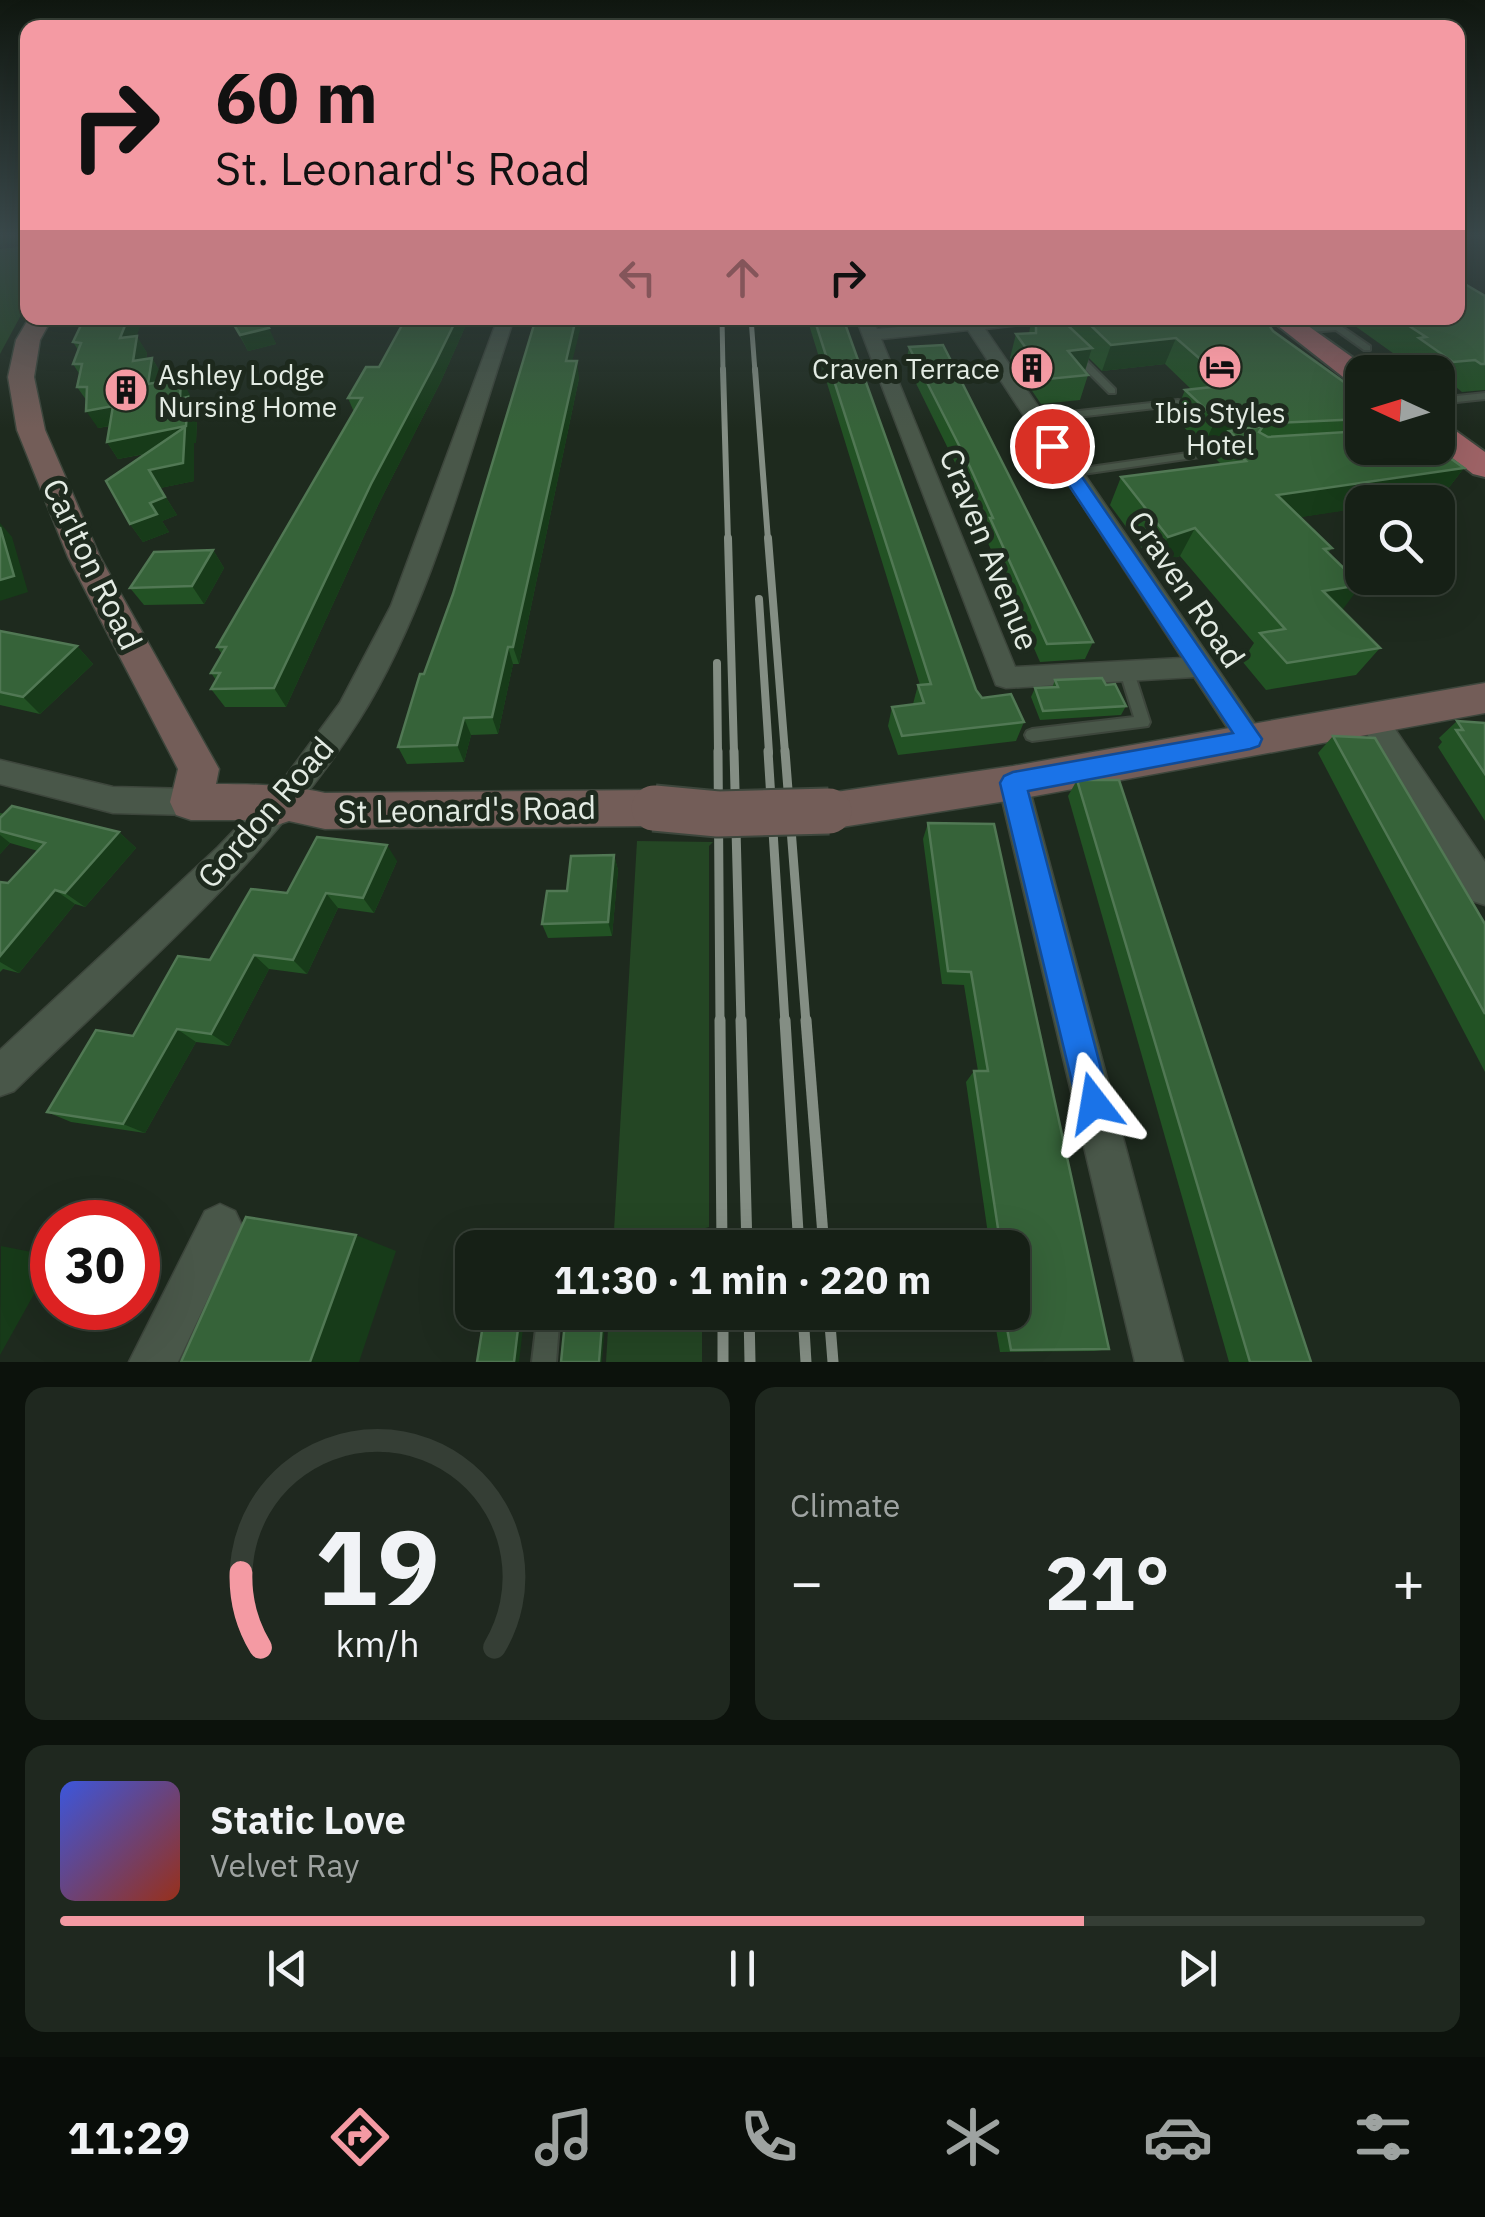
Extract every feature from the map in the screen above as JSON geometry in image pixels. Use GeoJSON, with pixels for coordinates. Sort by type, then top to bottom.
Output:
{"type":"FeatureCollection","features":[{"type":"Feature","properties":{"kind":"main road"},"geometry":{"type":"LineString","coordinates":[[1290,325],[1345,365]]}},
{"type":"Feature","properties":{"kind":"main road"},"geometry":{"type":"LineString","coordinates":[[1455,448],[1485,467]]}},
{"type":"Feature","properties":{"kind":"street","name":"Carlton Road"},"geometry":{"type":"LineString","coordinates":[[36,325],[28,340],[21,377],[31,430],[84,557],[199,769],[191,802]]}},
{"type":"Feature","properties":{"kind":"street","name":"Gordon Road"},"geometry":{"type":"LineString","coordinates":[[0,1077],[205,882],[278,805],[350,710],[404,606],[504,325]]}},
{"type":"Feature","properties":{"kind":"street"},"geometry":{"type":"LineString","coordinates":[[866,326],[919,325]]}},
{"type":"Feature","properties":{"kind":"street","name":"Craven Road"},"geometry":{"type":"LineString","coordinates":[[973,325],[1250,739]]}},
{"type":"Feature","properties":{"kind":"street","name":"Craven Avenue"},"geometry":{"type":"LineString","coordinates":[[866,326],[1006,678],[1201,667]]}},
{"type":"Feature","properties":{"kind":"street","name":"St Leonard's Road"},"geometry":{"type":"LineString","coordinates":[[191,802],[244,802],[336,811],[829,811],[1013,783],[1485,698]]}},
{"type":"Feature","properties":{"kind":"street"},"geometry":{"type":"LineString","coordinates":[[1372,718],[1485,890]]}},
{"type":"Feature","properties":{"kind":"street"},"geometry":{"type":"LineString","coordinates":[[0,772],[113,800],[191,802]]}},
{"type":"Feature","properties":{"kind":"street"},"geometry":{"type":"LineString","coordinates":[[1013,783],[1159,1362]]}},
{"type":"Feature","properties":{"kind":"street"},"geometry":{"type":"LineString","coordinates":[[153,1362],[220,1226]]}},
{"type":"Feature","properties":{"kind":"lane"},"geometry":{"type":"LineString","coordinates":[[1305,325],[1338,327],[1367,348]]}},
{"type":"Feature","properties":{"kind":"lane"},"geometry":{"type":"LineString","coordinates":[[1063,342],[1112,391]]}},
{"type":"Feature","properties":{"kind":"lane"},"geometry":{"type":"LineString","coordinates":[[1455,399],[1485,396]]}},
{"type":"Feature","properties":{"kind":"lane"},"geometry":{"type":"LineString","coordinates":[[1034,419],[1178,404]]}},
{"type":"Feature","properties":{"kind":"lane"},"geometry":{"type":"LineString","coordinates":[[1069,473],[1254,446]]}},
{"type":"Feature","properties":{"kind":"lane"},"geometry":{"type":"LineString","coordinates":[[1032,735],[1143,722],[1127,672]]}},
{"type":"Feature","properties":{"kind":"lane"},"geometry":{"type":"LineString","coordinates":[[544,1362],[547,1330]]}},
{"type":"Feature","properties":{"kind":"green space"},"geometry":{"type":"Polygon","coordinates":[[[0,301],[20,301],[20,317],[0,354],[0,301]]]}},
{"type":"Feature","properties":{"kind":"green space"},"geometry":{"type":"Polygon","coordinates":[[[637,841],[713,842],[709,846],[709,1227],[614,1230],[637,841]]]}},
{"type":"Feature","properties":{"kind":"green space"},"geometry":{"type":"Polygon","coordinates":[[[608,1330],[702,1330],[702,1362],[606,1362],[608,1330]]]}},
{"type":"Feature","properties":{"kind":"building"},"geometry":{"type":"Polygon","coordinates":[[[1465,301],[1485,301],[1485,364],[1475,360],[1455,362],[1455,355],[1443,355],[1419,338],[1426,337],[1408,325],[1465,325],[1465,301]]]}},
{"type":"Feature","properties":{"kind":"building"},"geometry":{"type":"Polygon","coordinates":[[[81,325],[125,325],[120,338],[137,336],[133,361],[152,358],[148,384],[181,378],[180,399],[188,397],[186,426],[107,442],[113,406],[86,411],[87,387],[77,387],[82,364],[73,364],[81,343],[73,342],[81,325]]]}},
{"type":"Feature","properties":{"kind":"building"},"geometry":{"type":"Polygon","coordinates":[[[234,325],[269,328],[240,335],[234,325]]]}},
{"type":"Feature","properties":{"kind":"building"},"geometry":{"type":"Polygon","coordinates":[[[402,325],[454,325],[371,484],[274,688],[211,689],[220,673],[211,673],[226,647],[217,647],[362,398],[348,398],[366,367],[379,367],[402,325]]]}},
{"type":"Feature","properties":{"kind":"building"},"geometry":{"type":"Polygon","coordinates":[[[534,325],[574,325],[566,361],[577,361],[513,647],[508,647],[492,717],[464,718],[457,745],[398,747],[420,674],[424,674],[453,594],[534,325]]]}},
{"type":"Feature","properties":{"kind":"building"},"geometry":{"type":"Polygon","coordinates":[[[816,325],[846,325],[976,690],[982,698],[1011,694],[1024,722],[902,736],[892,707],[924,703],[918,685],[931,684],[816,325]]]}},
{"type":"Feature","properties":{"kind":"building"},"geometry":{"type":"Polygon","coordinates":[[[1036,325],[1067,325],[1092,348],[1068,351],[1088,375],[1048,379],[1016,334],[1036,333],[1036,325]]]}},
{"type":"Feature","properties":{"kind":"building"},"geometry":{"type":"Polygon","coordinates":[[[1090,325],[1269,325],[1345,383],[1345,420],[1276,423],[1278,418],[1269,412],[1216,419],[1185,390],[1230,385],[1176,338],[1111,345],[1090,325]]]}},
{"type":"Feature","properties":{"kind":"building"},"geometry":{"type":"Polygon","coordinates":[[[943,345],[1093,642],[1047,644],[970,467],[909,347],[943,345]]]}},
{"type":"Feature","properties":{"kind":"building"},"geometry":{"type":"Polygon","coordinates":[[[1263,426],[1259,432],[1268,437],[1345,432],[1345,465],[1455,465],[1455,462],[1464,468],[1277,495],[1332,548],[1324,549],[1345,569],[1345,588],[1323,591],[1380,648],[1287,663],[1260,633],[1285,629],[1195,528],[1168,537],[1121,477],[1246,461],[1238,453],[1251,452],[1229,431],[1263,426]]]}},
{"type":"Feature","properties":{"kind":"building"},"geometry":{"type":"Polygon","coordinates":[[[185,427],[183,463],[149,470],[165,497],[150,503],[157,514],[130,524],[106,481],[185,427]]]}},
{"type":"Feature","properties":{"kind":"building"},"geometry":{"type":"Polygon","coordinates":[[[0,527],[14,576],[0,580],[0,527]]]}},
{"type":"Feature","properties":{"kind":"building"},"geometry":{"type":"Polygon","coordinates":[[[213,550],[192,586],[130,588],[154,552],[213,550]]]}},
{"type":"Feature","properties":{"kind":"building"},"geometry":{"type":"Polygon","coordinates":[[[0,631],[77,646],[23,697],[0,692],[0,631]]]}},
{"type":"Feature","properties":{"kind":"building"},"geometry":{"type":"Polygon","coordinates":[[[1102,678],[1106,685],[1115,684],[1126,706],[1043,711],[1035,688],[1058,687],[1055,680],[1102,678]]]}},
{"type":"Feature","properties":{"kind":"building"},"geometry":{"type":"Polygon","coordinates":[[[1457,721],[1485,723],[1485,774],[1456,730],[1463,730],[1457,721]]]}},
{"type":"Feature","properties":{"kind":"building"},"geometry":{"type":"Polygon","coordinates":[[[1333,736],[1375,738],[1485,924],[1485,1014],[1333,736]]]}},
{"type":"Feature","properties":{"kind":"building"},"geometry":{"type":"Polygon","coordinates":[[[1077,780],[1119,780],[1311,1362],[1250,1362],[1077,780]]]}},
{"type":"Feature","properties":{"kind":"building"},"geometry":{"type":"Polygon","coordinates":[[[12,806],[119,832],[65,893],[55,890],[0,956],[0,882],[8,883],[45,843],[0,831],[0,818],[12,806]]]}},
{"type":"Feature","properties":{"kind":"building"},"geometry":{"type":"Polygon","coordinates":[[[928,823],[994,824],[1109,1349],[1011,1350],[1007,1330],[1030,1330],[1030,1230],[998,1230],[974,1071],[988,1071],[971,972],[948,971],[928,823]]]}},
{"type":"Feature","properties":{"kind":"building"},"geometry":{"type":"Polygon","coordinates":[[[317,837],[387,845],[363,898],[326,893],[293,960],[254,955],[211,1034],[177,1029],[123,1124],[47,1112],[96,1030],[133,1036],[178,956],[210,960],[251,889],[287,893],[317,837]]]}},
{"type":"Feature","properties":{"kind":"building"},"geometry":{"type":"Polygon","coordinates":[[[614,855],[608,922],[542,924],[547,891],[567,891],[571,856],[614,855]]]}},
{"type":"Feature","properties":{"kind":"building"},"geometry":{"type":"Polygon","coordinates":[[[246,1217],[356,1235],[310,1362],[181,1362],[246,1217]]]}},
{"type":"Feature","properties":{"kind":"building"},"geometry":{"type":"Polygon","coordinates":[[[482,1330],[518,1330],[514,1362],[477,1362],[482,1330]]]}},
{"type":"Feature","properties":{"kind":"building"},"geometry":{"type":"Polygon","coordinates":[[[564,1330],[602,1330],[599,1362],[561,1362],[564,1330]]]}},
{"type":"Feature","properties":{"kind":"railway"},"geometry":{"type":"LineString","coordinates":[[722,325],[723,372]]}},
{"type":"Feature","properties":{"kind":"railway"},"geometry":{"type":"LineString","coordinates":[[752,325],[755,372]]}},
{"type":"Feature","properties":{"kind":"railway"},"geometry":{"type":"LineString","coordinates":[[723,369],[728,540]]}},
{"type":"Feature","properties":{"kind":"railway"},"geometry":{"type":"LineString","coordinates":[[755,369],[768,540]]}},
{"type":"Feature","properties":{"kind":"railway"},"geometry":{"type":"LineString","coordinates":[[728,538],[734,753]]}},
{"type":"Feature","properties":{"kind":"railway"},"geometry":{"type":"LineString","coordinates":[[768,538],[785,753]]}},
{"type":"Feature","properties":{"kind":"railway"},"geometry":{"type":"LineString","coordinates":[[759,599],[769,753]]}},
{"type":"Feature","properties":{"kind":"railway"},"geometry":{"type":"LineString","coordinates":[[717,663],[718,753]]}},
{"type":"Feature","properties":{"kind":"railway"},"geometry":{"type":"LineString","coordinates":[[718,751],[720,1023]]}},
{"type":"Feature","properties":{"kind":"railway"},"geometry":{"type":"LineString","coordinates":[[734,751],[741,1023]]}},
{"type":"Feature","properties":{"kind":"railway"},"geometry":{"type":"LineString","coordinates":[[768,751],[785,1023]]}},
{"type":"Feature","properties":{"kind":"railway"},"geometry":{"type":"LineString","coordinates":[[785,751],[806,1023]]}},
{"type":"Feature","properties":{"kind":"railway"},"geometry":{"type":"LineString","coordinates":[[720,1020],[722,1230]]}},
{"type":"Feature","properties":{"kind":"railway"},"geometry":{"type":"LineString","coordinates":[[741,1020],[747,1230]]}},
{"type":"Feature","properties":{"kind":"railway"},"geometry":{"type":"LineString","coordinates":[[785,1020],[798,1230]]}},
{"type":"Feature","properties":{"kind":"railway"},"geometry":{"type":"LineString","coordinates":[[806,1020],[823,1230]]}},
{"type":"Feature","properties":{"kind":"railway"},"geometry":{"type":"LineString","coordinates":[[723,1330],[723,1362]]}},
{"type":"Feature","properties":{"kind":"railway"},"geometry":{"type":"LineString","coordinates":[[749,1330],[750,1362]]}},
{"type":"Feature","properties":{"kind":"railway"},"geometry":{"type":"LineString","coordinates":[[804,1330],[806,1362]]}},
{"type":"Feature","properties":{"kind":"railway"},"geometry":{"type":"LineString","coordinates":[[830,1330],[833,1362]]}},
{"type":"Feature","properties":{"kind":"place","name":"Ibis Styles Hotel"},"geometry":{"type":"Point","coordinates":[1220,367]}},
{"type":"Feature","properties":{"kind":"place","name":"Craven Terrace"},"geometry":{"type":"Point","coordinates":[1032,368]}},
{"type":"Feature","properties":{"kind":"place","name":"Ashley Lodge Nursing Home"},"geometry":{"type":"Point","coordinates":[126,390]}},
{"type":"Feature","properties":{"kind":"route"},"geometry":{"type":"LineString","coordinates":[[1052,446],[1250,739],[1013,783],[1094,1103]]}}]}
